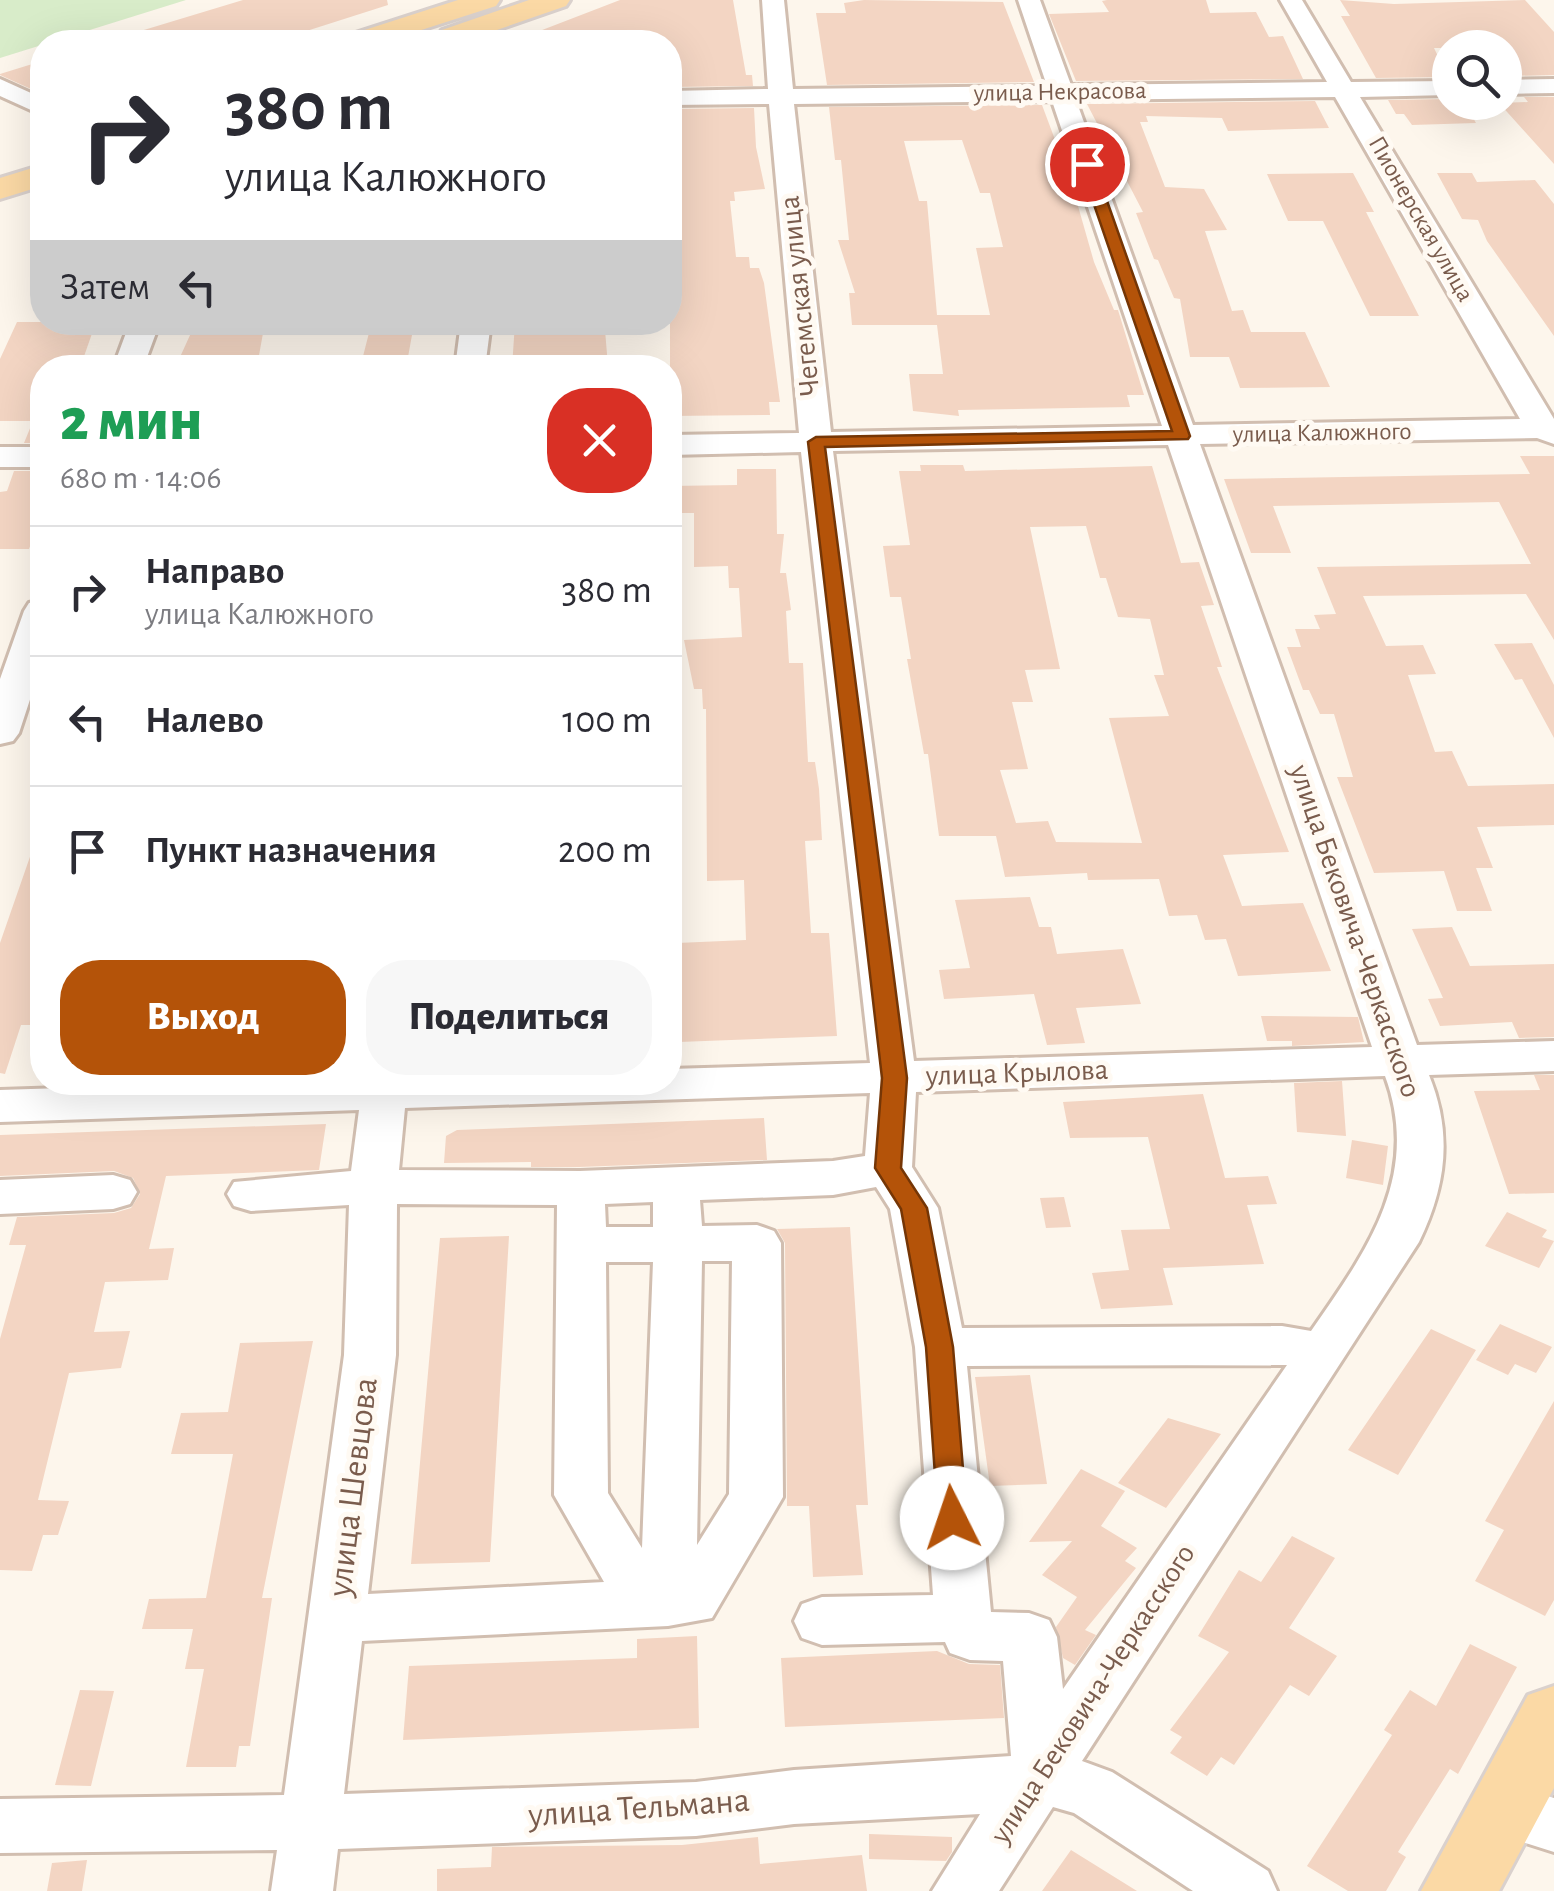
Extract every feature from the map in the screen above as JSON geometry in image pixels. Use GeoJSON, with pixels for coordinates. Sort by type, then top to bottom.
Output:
{"type":"FeatureCollection","features":[{"type":"Feature","properties":{"kind":"main road"},"geometry":{"type":"LineString","coordinates":[[393,30],[486,0]]}},
{"type":"Feature","properties":{"kind":"main road"},"geometry":{"type":"LineString","coordinates":[[467,30],[556,0]]}},
{"type":"Feature","properties":{"kind":"main road"},"geometry":{"type":"LineString","coordinates":[[0,161],[30,151]]}},
{"type":"Feature","properties":{"kind":"main road"},"geometry":{"type":"LineString","coordinates":[[0,189],[30,179]]}},
{"type":"Feature","properties":{"kind":"main road"},"geometry":{"type":"LineString","coordinates":[[1459,1891],[1529,1818],[1554,1716]]}},
{"type":"Feature","properties":{"kind":"street","name":"Чегемская улица"},"geometry":{"type":"LineString","coordinates":[[774,0],[779,96],[816,442],[894,1078],[888,1168]]}},
{"type":"Feature","properties":{"kind":"street","name":"улица Бековича-Черкасского"},"geometry":{"type":"LineString","coordinates":[[963,1891],[1042,1777],[1177,1563],[1372,1280],[1406,1218],[1418,1184],[1422,1152],[1412,1082],[1399,1060],[1029,0]]}},
{"type":"Feature","properties":{"kind":"street","name":"Пионерская улица"},"geometry":{"type":"LineString","coordinates":[[1291,0],[1550,430]]}},
{"type":"Feature","properties":{"kind":"street"},"geometry":{"type":"LineString","coordinates":[[0,86],[30,102]]}},
{"type":"Feature","properties":{"kind":"street"},"geometry":{"type":"LineString","coordinates":[[1522,87],[1554,86]]}},
{"type":"Feature","properties":{"kind":"street","name":"улица Некрасова"},"geometry":{"type":"LineString","coordinates":[[682,98],[1432,88]]}},
{"type":"Feature","properties":{"kind":"street","name":"улица Калюжного"},"geometry":{"type":"LineString","coordinates":[[682,445],[1550,430]]}},
{"type":"Feature","properties":{"kind":"street"},"geometry":{"type":"LineString","coordinates":[[0,457],[30,457]]}},
{"type":"Feature","properties":{"kind":"street"},"geometry":{"type":"LineString","coordinates":[[0,734],[30,646]]}},
{"type":"Feature","properties":{"kind":"street","name":"улица Крылова"},"geometry":{"type":"LineString","coordinates":[[682,1083],[1554,1056]]}},
{"type":"Feature","properties":{"kind":"street","name":"улица Крылова"},"geometry":{"type":"LineString","coordinates":[[0,1106],[248,1095]]}},
{"type":"Feature","properties":{"kind":"street","name":"улица Шевцова"},"geometry":{"type":"LineString","coordinates":[[302,1891],[370,1355],[374,1187],[382,1095]]}},
{"type":"Feature","properties":{"kind":"street"},"geometry":{"type":"LineString","coordinates":[[251,1194],[374,1187],[580,1188],[833,1178],[888,1168],[914,1208],[940,1347],[964,1618],[970,1636],[1029,1638],[1040,1710],[1042,1777]]}},
{"type":"Feature","properties":{"kind":"street"},"geometry":{"type":"LineString","coordinates":[[657,1603],[678,1244],[676,1183]]}},
{"type":"Feature","properties":{"kind":"street"},"geometry":{"type":"LineString","coordinates":[[580,1188],[581,1495],[657,1603]]}},
{"type":"Feature","properties":{"kind":"street"},"geometry":{"type":"LineString","coordinates":[[0,1197],[112,1192]]}},
{"type":"Feature","properties":{"kind":"street"},"geometry":{"type":"LineString","coordinates":[[336,1619],[692,1601],[756,1497],[757,1243],[582,1245]]}},
{"type":"Feature","properties":{"kind":"street"},"geometry":{"type":"LineString","coordinates":[[940,1347],[1282,1345],[1324,1352]]}},
{"type":"Feature","properties":{"kind":"street"},"geometry":{"type":"LineString","coordinates":[[822,1622],[964,1618]]}},
{"type":"Feature","properties":{"kind":"street","name":"улица Тельмана"},"geometry":{"type":"LineString","coordinates":[[0,1826],[441,1820],[696,1809],[794,1797],[988,1787],[1042,1777],[1092,1791],[1246,1891]]}},
{"type":"Feature","properties":{"kind":"green space"},"geometry":{"type":"Polygon","coordinates":[[[0,0],[186,0],[90,30],[30,30],[30,49],[0,58],[0,0]]]}},
{"type":"Feature","properties":{"kind":"building"},"geometry":{"type":"Polygon","coordinates":[[[243,0],[387,0],[388,5],[310,30],[144,30],[243,0]]]}},
{"type":"Feature","properties":{"kind":"building"},"geometry":{"type":"Polygon","coordinates":[[[620,0],[733,0],[746,75],[752,75],[753,86],[682,87],[682,30],[542,30],[620,0]]]}},
{"type":"Feature","properties":{"kind":"building"},"geometry":{"type":"Polygon","coordinates":[[[1206,0],[1210,13],[1256,12],[1269,37],[1283,36],[1303,79],[1076,81],[1049,14],[1109,12],[1102,1],[1206,0]]]}},
{"type":"Feature","properties":{"kind":"building"},"geometry":{"type":"Polygon","coordinates":[[[1340,0],[1394,4],[1525,0],[1554,32],[1554,75],[1522,76],[1522,30],[1432,30],[1432,77],[1376,78],[1341,16],[1350,16],[1340,0]]]}},
{"type":"Feature","properties":{"kind":"building"},"geometry":{"type":"Polygon","coordinates":[[[1003,2],[1034,82],[827,85],[816,13],[846,13],[844,3],[1003,2]]]}},
{"type":"Feature","properties":{"kind":"building"},"geometry":{"type":"Polygon","coordinates":[[[30,65],[30,89],[0,75],[30,65]]]}},
{"type":"Feature","properties":{"kind":"building"},"geometry":{"type":"Polygon","coordinates":[[[1524,97],[1554,97],[1554,164],[1514,120],[1522,120],[1522,102],[1528,102],[1524,97]]]}},
{"type":"Feature","properties":{"kind":"building"},"geometry":{"type":"Polygon","coordinates":[[[1432,99],[1432,120],[1476,123],[1412,125],[1404,114],[1396,114],[1388,100],[1432,99]]]}},
{"type":"Feature","properties":{"kind":"building"},"geometry":{"type":"Polygon","coordinates":[[[1315,101],[1329,128],[1228,131],[1222,118],[1146,116],[1148,122],[1140,122],[1165,187],[1204,189],[1227,230],[1205,231],[1232,311],[1243,310],[1251,332],[1305,332],[1330,387],[1240,388],[1229,357],[1190,357],[1180,299],[1174,298],[1158,260],[1154,259],[1136,213],[1143,212],[1087,104],[1315,101]]]}},
{"type":"Feature","properties":{"kind":"building"},"geometry":{"type":"Polygon","coordinates":[[[1042,105],[1072,185],[1094,262],[1114,310],[1118,310],[1144,395],[1127,395],[1130,407],[958,410],[959,416],[913,411],[909,374],[943,374],[937,325],[852,325],[849,293],[855,293],[838,240],[849,240],[841,160],[835,160],[829,107],[1042,105]],[[962,140],[904,141],[919,201],[927,201],[937,315],[990,315],[976,248],[1003,247],[990,193],[980,193],[962,140]]]}},
{"type":"Feature","properties":{"kind":"building"},"geometry":{"type":"Polygon","coordinates":[[[754,108],[756,147],[765,189],[734,192],[735,201],[730,201],[736,257],[749,257],[750,268],[759,268],[764,283],[780,402],[769,402],[770,415],[682,416],[682,355],[670,355],[670,335],[682,335],[682,109],[754,108]]]}},
{"type":"Feature","properties":{"kind":"building"},"geometry":{"type":"Polygon","coordinates":[[[1353,173],[1374,212],[1366,212],[1419,316],[1370,316],[1323,221],[1288,221],[1267,174],[1353,173]]]}},
{"type":"Feature","properties":{"kind":"building"},"geometry":{"type":"Polygon","coordinates":[[[1437,173],[1472,173],[1477,182],[1535,180],[1554,204],[1554,336],[1487,241],[1478,220],[1462,219],[1437,173]]]}},
{"type":"Feature","properties":{"kind":"building"},"geometry":{"type":"Polygon","coordinates":[[[17,322],[30,322],[30,335],[91,335],[84,355],[30,355],[30,421],[0,421],[0,359],[17,322]]]}},
{"type":"Feature","properties":{"kind":"building"},"geometry":{"type":"Polygon","coordinates":[[[190,335],[263,335],[259,355],[181,355],[190,335]]]}},
{"type":"Feature","properties":{"kind":"building"},"geometry":{"type":"Polygon","coordinates":[[[368,335],[412,335],[408,355],[363,355],[368,335]]]}},
{"type":"Feature","properties":{"kind":"building"},"geometry":{"type":"Polygon","coordinates":[[[514,335],[605,335],[607,355],[513,355],[514,335]]]}},
{"type":"Feature","properties":{"kind":"building"},"geometry":{"type":"Polygon","coordinates":[[[1520,456],[1554,456],[1554,640],[1526,594],[1363,596],[1386,646],[1423,645],[1436,674],[1408,675],[1435,752],[1452,751],[1468,786],[1554,784],[1554,825],[1477,827],[1493,868],[1476,868],[1492,911],[1457,911],[1444,871],[1374,873],[1337,777],[1353,777],[1334,714],[1320,714],[1309,690],[1303,690],[1287,647],[1301,647],[1295,629],[1320,629],[1314,615],[1336,614],[1317,567],[1531,564],[1499,502],[1273,506],[1291,553],[1251,553],[1224,479],[1530,474],[1520,456]]]}},
{"type":"Feature","properties":{"kind":"building"},"geometry":{"type":"Polygon","coordinates":[[[920,465],[963,465],[965,471],[1152,466],[1181,563],[1199,562],[1214,605],[1201,606],[1222,667],[1217,667],[1289,852],[1223,855],[1242,906],[1303,903],[1331,971],[1238,976],[1226,939],[1205,940],[1197,915],[1169,916],[1159,879],[1088,880],[1087,873],[1005,877],[996,836],[939,836],[928,754],[924,754],[907,659],[911,659],[901,597],[890,597],[883,546],[910,545],[899,471],[921,471],[920,465]],[[1086,526],[1030,527],[1060,669],[1025,670],[1033,702],[1012,702],[1028,769],[1000,770],[1016,823],[1048,821],[1056,842],[1142,843],[1109,718],[1169,716],[1154,675],[1164,675],[1150,619],[1118,617],[1106,578],[1100,578],[1086,526]]]}},
{"type":"Feature","properties":{"kind":"building"},"geometry":{"type":"Polygon","coordinates":[[[737,469],[776,469],[777,534],[784,534],[780,573],[786,573],[791,610],[786,611],[789,663],[803,663],[808,762],[815,762],[819,789],[822,840],[805,841],[811,933],[829,933],[837,1036],[682,1042],[682,943],[746,940],[744,880],[707,881],[706,709],[702,689],[694,689],[684,640],[742,637],[739,588],[729,588],[728,566],[694,567],[694,513],[682,513],[682,486],[737,485],[737,469]]]}},
{"type":"Feature","properties":{"kind":"building"},"geometry":{"type":"Polygon","coordinates":[[[14,471],[30,471],[29,549],[0,549],[0,492],[7,491],[14,471]]]}},
{"type":"Feature","properties":{"kind":"building"},"geometry":{"type":"Polygon","coordinates":[[[1532,643],[1554,685],[1554,738],[1522,679],[1515,680],[1494,644],[1532,643]]]}},
{"type":"Feature","properties":{"kind":"building"},"geometry":{"type":"Polygon","coordinates":[[[30,857],[30,1025],[21,1025],[5,1074],[0,1073],[0,943],[30,857]]]}},
{"type":"Feature","properties":{"kind":"building"},"geometry":{"type":"Polygon","coordinates":[[[1030,897],[1039,927],[1051,927],[1057,954],[1123,949],[1141,1004],[1076,1008],[1085,1043],[1047,1045],[1034,994],[944,999],[939,970],[970,968],[955,900],[1030,897]]]}},
{"type":"Feature","properties":{"kind":"building"},"geometry":{"type":"Polygon","coordinates":[[[1452,927],[1470,966],[1554,964],[1554,1037],[1519,1038],[1512,1022],[1440,1026],[1428,999],[1443,998],[1412,929],[1452,927]]]}},
{"type":"Feature","properties":{"kind":"building"},"geometry":{"type":"Polygon","coordinates":[[[1261,1016],[1358,1017],[1364,1042],[1292,1046],[1292,1041],[1267,1041],[1261,1016]]]}},
{"type":"Feature","properties":{"kind":"building"},"geometry":{"type":"Polygon","coordinates":[[[1534,1075],[1554,1075],[1554,1193],[1509,1194],[1474,1091],[1540,1090],[1534,1075]]]}},
{"type":"Feature","properties":{"kind":"building"},"geometry":{"type":"Polygon","coordinates":[[[1342,1081],[1346,1136],[1297,1132],[1294,1083],[1342,1081]]]}},
{"type":"Feature","properties":{"kind":"building"},"geometry":{"type":"Polygon","coordinates":[[[1203,1094],[1225,1178],[1268,1176],[1277,1204],[1247,1205],[1264,1264],[1163,1268],[1173,1305],[1101,1309],[1092,1273],[1129,1270],[1121,1230],[1170,1229],[1148,1137],[1070,1138],[1063,1102],[1203,1094]]]}},
{"type":"Feature","properties":{"kind":"building"},"geometry":{"type":"Polygon","coordinates":[[[764,1118],[767,1160],[579,1167],[531,1167],[531,1162],[444,1163],[446,1136],[457,1130],[764,1118]]]}},
{"type":"Feature","properties":{"kind":"building"},"geometry":{"type":"Polygon","coordinates":[[[326,1124],[319,1170],[166,1176],[149,1249],[174,1248],[168,1280],[105,1282],[94,1332],[130,1331],[121,1368],[69,1373],[38,1500],[69,1501],[58,1535],[43,1535],[32,1571],[0,1570],[0,1339],[26,1245],[9,1245],[17,1217],[114,1213],[131,1208],[140,1194],[133,1178],[114,1171],[0,1176],[0,1135],[326,1124]]]}},
{"type":"Feature","properties":{"kind":"building"},"geometry":{"type":"Polygon","coordinates":[[[1352,1140],[1388,1146],[1383,1185],[1346,1178],[1352,1140]]]}},
{"type":"Feature","properties":{"kind":"building"},"geometry":{"type":"Polygon","coordinates":[[[1064,1197],[1071,1227],[1046,1228],[1040,1198],[1064,1197]]]}},
{"type":"Feature","properties":{"kind":"building"},"geometry":{"type":"Polygon","coordinates":[[[1507,1212],[1547,1230],[1542,1237],[1554,1241],[1539,1268],[1485,1246],[1507,1212]]]}},
{"type":"Feature","properties":{"kind":"building"},"geometry":{"type":"Polygon","coordinates":[[[850,1227],[868,1505],[856,1505],[863,1575],[813,1577],[809,1506],[787,1506],[785,1243],[777,1229],[850,1227]]]}},
{"type":"Feature","properties":{"kind":"building"},"geometry":{"type":"Polygon","coordinates":[[[509,1236],[490,1562],[411,1564],[440,1238],[509,1236]]]}},
{"type":"Feature","properties":{"kind":"building"},"geometry":{"type":"Polygon","coordinates":[[[1500,1324],[1552,1347],[1536,1373],[1515,1364],[1508,1375],[1476,1360],[1500,1324]]]}},
{"type":"Feature","properties":{"kind":"building"},"geometry":{"type":"Polygon","coordinates":[[[1431,1329],[1476,1350],[1398,1475],[1348,1450],[1431,1329]]]}},
{"type":"Feature","properties":{"kind":"building"},"geometry":{"type":"Polygon","coordinates":[[[313,1341],[262,1598],[272,1598],[250,1746],[239,1746],[236,1767],[186,1767],[204,1669],[185,1669],[193,1629],[142,1629],[149,1599],[206,1598],[233,1454],[171,1454],[181,1413],[228,1412],[240,1343],[313,1341]]]}},
{"type":"Feature","properties":{"kind":"building"},"geometry":{"type":"Polygon","coordinates":[[[1030,1375],[1047,1484],[990,1486],[975,1377],[1030,1375]]]}},
{"type":"Feature","properties":{"kind":"building"},"geometry":{"type":"Polygon","coordinates":[[[1554,1401],[1554,1600],[1545,1616],[1475,1581],[1504,1530],[1485,1521],[1554,1401]]]}},
{"type":"Feature","properties":{"kind":"building"},"geometry":{"type":"Polygon","coordinates":[[[1168,1418],[1221,1434],[1166,1508],[1118,1483],[1168,1418]]]}},
{"type":"Feature","properties":{"kind":"building"},"geometry":{"type":"Polygon","coordinates":[[[1081,1469],[1125,1491],[1101,1526],[1137,1548],[1125,1561],[1136,1568],[1085,1630],[1096,1635],[1075,1665],[1063,1658],[1056,1627],[1077,1597],[1042,1575],[1072,1541],[1029,1542],[1081,1469]]]}},
{"type":"Feature","properties":{"kind":"building"},"geometry":{"type":"Polygon","coordinates":[[[1292,1536],[1335,1558],[1289,1628],[1337,1656],[1309,1696],[1290,1685],[1234,1765],[1221,1757],[1207,1776],[1170,1753],[1182,1737],[1170,1730],[1229,1652],[1198,1636],[1239,1570],[1261,1582],[1292,1536]]]}},
{"type":"Feature","properties":{"kind":"building"},"geometry":{"type":"Polygon","coordinates":[[[697,1636],[699,1728],[403,1740],[409,1666],[637,1658],[637,1639],[697,1636]]]}},
{"type":"Feature","properties":{"kind":"building"},"geometry":{"type":"Polygon","coordinates":[[[1470,1644],[1517,1667],[1458,1774],[1450,1769],[1398,1852],[1406,1857],[1386,1891],[1348,1891],[1307,1866],[1392,1735],[1384,1730],[1410,1690],[1436,1706],[1470,1644]]]}},
{"type":"Feature","properties":{"kind":"building"},"geometry":{"type":"Polygon","coordinates":[[[937,1651],[969,1664],[1000,1665],[1004,1718],[785,1727],[781,1658],[937,1651]]]}},
{"type":"Feature","properties":{"kind":"building"},"geometry":{"type":"Polygon","coordinates":[[[80,1690],[114,1691],[91,1786],[55,1785],[80,1690]]]}},
{"type":"Feature","properties":{"kind":"building"},"geometry":{"type":"Polygon","coordinates":[[[869,1834],[952,1837],[952,1852],[946,1861],[869,1859],[869,1834]]]}},
{"type":"Feature","properties":{"kind":"building"},"geometry":{"type":"Polygon","coordinates":[[[758,1837],[760,1864],[862,1855],[867,1891],[437,1891],[437,1869],[491,1867],[492,1847],[682,1845],[758,1837]]]}},
{"type":"Feature","properties":{"kind":"building"},"geometry":{"type":"Polygon","coordinates":[[[1071,1850],[1137,1891],[1042,1891],[1071,1850]]]}},
{"type":"Feature","properties":{"kind":"building"},"geometry":{"type":"Polygon","coordinates":[[[87,1860],[82,1891],[47,1891],[52,1863],[87,1860]]]}},
{"type":"Feature","properties":{"kind":"route"},"geometry":{"type":"LineString","coordinates":[[952,1518],[940,1347],[914,1208],[888,1168],[894,1078],[816,442],[1182,436],[1087,164]]}}]}
